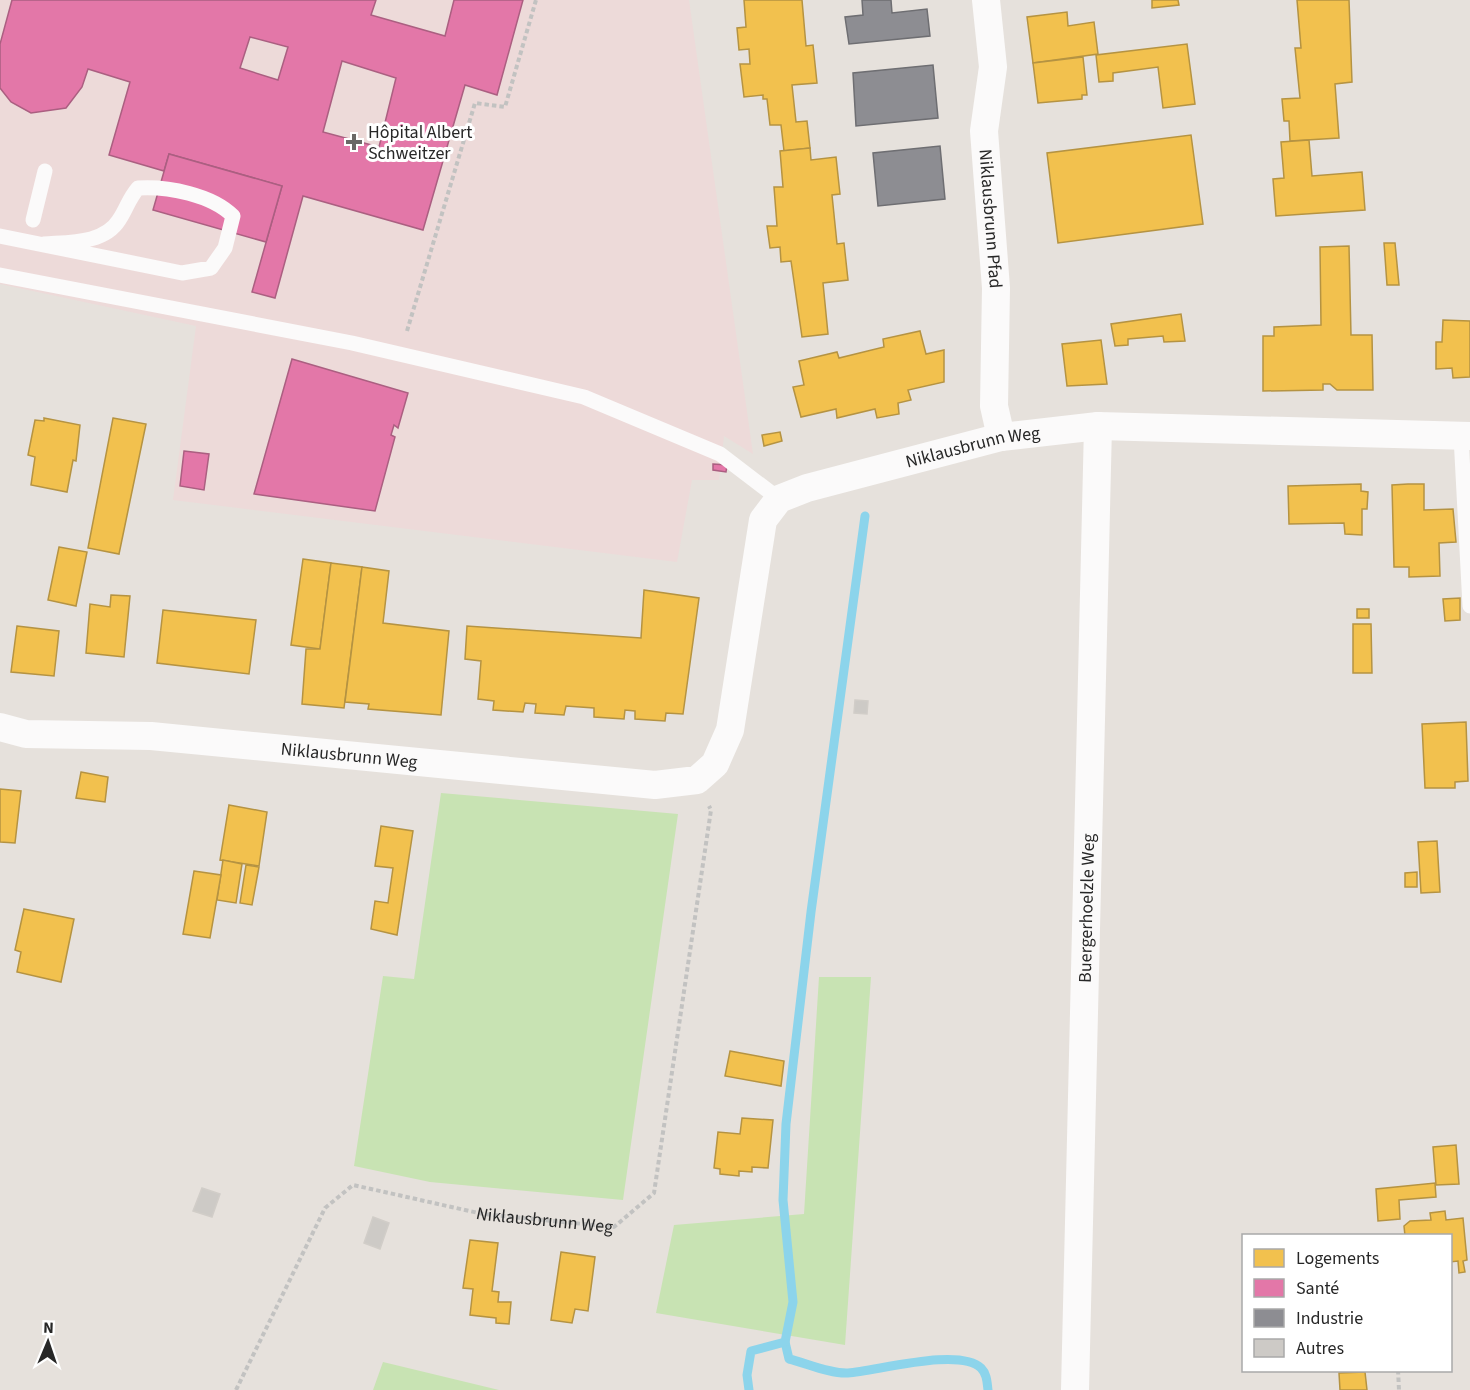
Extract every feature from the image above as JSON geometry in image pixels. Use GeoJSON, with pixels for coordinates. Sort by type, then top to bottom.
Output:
{"type":"FeatureCollection","features":[{"type":"Feature","properties":{"kind":"street","name":"Niklausbrunn Pfad"},"geometry":{"type":"LineString","coordinates":[[986,0],[993,67],[984,131],[996,288],[994,406],[1001,437]]}},
{"type":"Feature","properties":{"kind":"street","name":"Niklausbrunn Weg"},"geometry":{"type":"LineString","coordinates":[[779,498],[807,488],[1001,437],[1098,426],[1465,436]]}},
{"type":"Feature","properties":{"kind":"street","name":"Buergerhoelzle Weg"},"geometry":{"type":"LineString","coordinates":[[1075,1390],[1098,426]]}},
{"type":"Feature","properties":{"kind":"street"},"geometry":{"type":"LineString","coordinates":[[697,780],[714,764],[730,730],[763,519],[779,498]]}},
{"type":"Feature","properties":{"kind":"street","name":"Niklausbrunn Weg"},"geometry":{"type":"LineString","coordinates":[[0,727],[26,734],[151,736],[655,785],[697,780]]}},
{"type":"Feature","properties":{"kind":"lane"},"geometry":{"type":"LineString","coordinates":[[33,220],[45,171]]}},
{"type":"Feature","properties":{"kind":"lane"},"geometry":{"type":"LineString","coordinates":[[0,236],[182,273],[211,268],[225,249],[232,216],[221,205],[157,187],[138,188],[126,203],[118,222],[96,239],[44,244]]}},
{"type":"Feature","properties":{"kind":"lane"},"geometry":{"type":"LineString","coordinates":[[0,275],[19,272],[400,354],[584,397],[720,454],[779,498]]}},
{"type":"Feature","properties":{"kind":"lane"},"geometry":{"type":"LineString","coordinates":[[1465,436],[1470,606]]}},
{"type":"Feature","properties":{"kind":"path"},"geometry":{"type":"LineString","coordinates":[[400,354],[475,103],[505,107],[536,0]]}},
{"type":"Feature","properties":{"kind":"path","name":"Niklausbrunn Weg"},"geometry":{"type":"LineString","coordinates":[[236,1390],[325,1208],[353,1185],[483,1214],[614,1227],[654,1193],[711,810],[697,780]]}},
{"type":"Feature","properties":{"kind":"path"},"geometry":{"type":"LineString","coordinates":[[1398,1372],[1399,1390]]}},
{"type":"Feature","properties":{"kind":"shaded area","name":"Hôpital Albert Schweitzer"},"geometry":{"type":"Polygon","coordinates":[[[0,0],[689,0],[753,454],[724,436],[719,480],[692,480],[677,562],[173,500],[196,326],[0,284],[0,0]]]}},
{"type":"Feature","properties":{"kind":"green space"},"geometry":{"type":"Polygon","coordinates":[[[441,793],[678,814],[623,1200],[430,1182],[354,1166],[383,976],[414,979],[441,793]]]}},
{"type":"Feature","properties":{"kind":"green space"},"geometry":{"type":"Polygon","coordinates":[[[819,977],[871,977],[845,1345],[656,1313],[674,1225],[804,1214],[819,977]]]}},
{"type":"Feature","properties":{"kind":"green space"},"geometry":{"type":"Polygon","coordinates":[[[383,1362],[499,1390],[373,1390],[383,1362]]]}},
{"type":"Feature","properties":{"kind":"building: Logements"},"geometry":{"type":"Polygon","coordinates":[[[744,0],[802,0],[806,46],[813,45],[817,83],[792,85],[796,122],[807,121],[810,148],[784,151],[781,125],[770,125],[767,99],[763,99],[763,95],[744,97],[740,64],[750,64],[749,49],[739,50],[737,28],[746,27],[744,0]]]}},
{"type":"Feature","properties":{"kind":"building: Logements"},"geometry":{"type":"Polygon","coordinates":[[[1152,0],[1178,0],[1179,5],[1152,8],[1152,0]]]}},
{"type":"Feature","properties":{"kind":"building: Logements"},"geometry":{"type":"Polygon","coordinates":[[[1297,0],[1349,0],[1352,82],[1335,84],[1339,138],[1290,141],[1289,121],[1284,121],[1282,99],[1300,98],[1295,48],[1301,48],[1297,0]]]}},
{"type":"Feature","properties":{"kind":"building: Logements"},"geometry":{"type":"Polygon","coordinates":[[[1067,12],[1068,26],[1094,22],[1098,54],[1033,63],[1027,17],[1067,12]]]}},
{"type":"Feature","properties":{"kind":"building: Logements"},"geometry":{"type":"Polygon","coordinates":[[[1187,44],[1195,104],[1163,108],[1158,67],[1113,73],[1113,81],[1099,82],[1096,55],[1187,44]]]}},
{"type":"Feature","properties":{"kind":"building: Logements"},"geometry":{"type":"Polygon","coordinates":[[[1083,57],[1087,95],[1082,95],[1082,99],[1038,103],[1033,63],[1083,57]]]}},
{"type":"Feature","properties":{"kind":"building: Logements"},"geometry":{"type":"Polygon","coordinates":[[[1191,135],[1203,224],[1058,243],[1047,153],[1191,135]]]}},
{"type":"Feature","properties":{"kind":"building: Logements"},"geometry":{"type":"Polygon","coordinates":[[[1309,140],[1312,176],[1362,172],[1365,210],[1276,216],[1273,179],[1284,178],[1281,142],[1309,140]]]}},
{"type":"Feature","properties":{"kind":"building: Logements"},"geometry":{"type":"Polygon","coordinates":[[[810,148],[811,160],[836,157],[840,194],[832,195],[837,244],[844,243],[848,280],[823,283],[828,334],[802,337],[791,261],[781,262],[780,247],[770,248],[767,226],[777,226],[774,187],[783,187],[780,151],[810,148]]]}},
{"type":"Feature","properties":{"kind":"building: Logements"},"geometry":{"type":"Polygon","coordinates":[[[1384,243],[1395,243],[1399,285],[1387,285],[1384,243]]]}},
{"type":"Feature","properties":{"kind":"building: Logements"},"geometry":{"type":"Polygon","coordinates":[[[1349,246],[1351,335],[1372,335],[1373,390],[1337,390],[1330,384],[1323,384],[1323,390],[1263,391],[1263,336],[1274,336],[1274,327],[1321,325],[1320,247],[1349,246]]]}},
{"type":"Feature","properties":{"kind":"building: Logements"},"geometry":{"type":"Polygon","coordinates":[[[1181,314],[1185,341],[1164,342],[1163,336],[1128,339],[1128,345],[1115,346],[1111,324],[1181,314]]]}},
{"type":"Feature","properties":{"kind":"building: Logements"},"geometry":{"type":"Polygon","coordinates":[[[1443,320],[1470,321],[1470,377],[1453,378],[1452,368],[1436,369],[1436,342],[1442,342],[1443,320]]]}},
{"type":"Feature","properties":{"kind":"building: Logements"},"geometry":{"type":"Polygon","coordinates":[[[920,331],[926,354],[944,350],[944,382],[908,390],[911,400],[898,403],[899,414],[877,418],[875,409],[837,418],[836,409],[801,417],[793,387],[804,385],[799,361],[837,352],[839,358],[884,347],[883,339],[920,331]]]}},
{"type":"Feature","properties":{"kind":"building: Logements"},"geometry":{"type":"Polygon","coordinates":[[[1101,340],[1107,384],[1067,386],[1062,344],[1101,340]]]}},
{"type":"Feature","properties":{"kind":"building: Logements"},"geometry":{"type":"Polygon","coordinates":[[[44,418],[80,425],[76,461],[73,460],[67,492],[31,485],[35,457],[28,455],[35,420],[44,421],[44,418]]]}},
{"type":"Feature","properties":{"kind":"building: Logements"},"geometry":{"type":"Polygon","coordinates":[[[113,418],[146,424],[119,554],[88,548],[113,418]]]}},
{"type":"Feature","properties":{"kind":"building: Logements"},"geometry":{"type":"Polygon","coordinates":[[[780,432],[782,441],[764,446],[762,435],[780,432]]]}},
{"type":"Feature","properties":{"kind":"building: Logements"},"geometry":{"type":"Polygon","coordinates":[[[1361,484],[1361,491],[1368,492],[1367,509],[1362,509],[1362,535],[1345,534],[1344,523],[1289,524],[1288,486],[1361,484]]]}},
{"type":"Feature","properties":{"kind":"building: Logements"},"geometry":{"type":"Polygon","coordinates":[[[1424,484],[1424,510],[1453,509],[1456,542],[1439,543],[1440,576],[1409,577],[1409,567],[1394,567],[1392,485],[1424,484]]]}},
{"type":"Feature","properties":{"kind":"building: Logements"},"geometry":{"type":"Polygon","coordinates":[[[59,547],[87,552],[76,606],[48,600],[59,547]]]}},
{"type":"Feature","properties":{"kind":"building: Logements"},"geometry":{"type":"Polygon","coordinates":[[[303,559],[331,563],[320,649],[291,645],[303,559]]]}},
{"type":"Feature","properties":{"kind":"building: Logements"},"geometry":{"type":"Polygon","coordinates":[[[331,563],[362,567],[344,708],[302,704],[306,649],[320,649],[331,563]]]}},
{"type":"Feature","properties":{"kind":"building: Logements"},"geometry":{"type":"Polygon","coordinates":[[[362,567],[389,571],[383,623],[449,631],[441,715],[368,709],[369,704],[345,702],[362,567]]]}},
{"type":"Feature","properties":{"kind":"building: Logements"},"geometry":{"type":"Polygon","coordinates":[[[644,590],[699,598],[683,714],[666,713],[665,721],[635,719],[635,711],[625,710],[624,719],[594,717],[594,708],[566,706],[564,715],[535,713],[536,704],[525,703],[523,712],[493,710],[494,701],[478,699],[481,661],[465,659],[467,626],[641,638],[644,590]]]}},
{"type":"Feature","properties":{"kind":"building: Logements"},"geometry":{"type":"Polygon","coordinates":[[[111,595],[130,596],[124,657],[86,653],[90,604],[110,607],[111,595]]]}},
{"type":"Feature","properties":{"kind":"building: Logements"},"geometry":{"type":"Polygon","coordinates":[[[1460,598],[1460,620],[1445,621],[1443,599],[1460,598]]]}},
{"type":"Feature","properties":{"kind":"building: Logements"},"geometry":{"type":"Polygon","coordinates":[[[1357,609],[1369,609],[1369,618],[1357,618],[1357,609]]]}},
{"type":"Feature","properties":{"kind":"building: Logements"},"geometry":{"type":"Polygon","coordinates":[[[163,610],[256,620],[249,674],[157,663],[163,610]]]}},
{"type":"Feature","properties":{"kind":"building: Logements"},"geometry":{"type":"Polygon","coordinates":[[[1353,624],[1371,624],[1372,673],[1353,673],[1353,624]]]}},
{"type":"Feature","properties":{"kind":"building: Logements"},"geometry":{"type":"Polygon","coordinates":[[[17,626],[59,631],[54,676],[11,672],[17,626]]]}},
{"type":"Feature","properties":{"kind":"building: Logements"},"geometry":{"type":"Polygon","coordinates":[[[1466,722],[1468,781],[1455,782],[1455,788],[1425,788],[1422,724],[1466,722]]]}},
{"type":"Feature","properties":{"kind":"building: Logements"},"geometry":{"type":"Polygon","coordinates":[[[81,772],[108,777],[105,802],[76,798],[81,772]]]}},
{"type":"Feature","properties":{"kind":"building: Logements"},"geometry":{"type":"Polygon","coordinates":[[[0,789],[21,791],[15,843],[0,842],[0,789]]]}},
{"type":"Feature","properties":{"kind":"building: Logements"},"geometry":{"type":"Polygon","coordinates":[[[229,805],[267,812],[259,866],[220,860],[229,805]]]}},
{"type":"Feature","properties":{"kind":"building: Logements"},"geometry":{"type":"Polygon","coordinates":[[[381,826],[413,831],[397,935],[371,929],[375,901],[388,903],[393,868],[375,866],[381,826]]]}},
{"type":"Feature","properties":{"kind":"building: Logements"},"geometry":{"type":"Polygon","coordinates":[[[1437,841],[1440,892],[1421,893],[1418,842],[1437,841]]]}},
{"type":"Feature","properties":{"kind":"building: Logements"},"geometry":{"type":"Polygon","coordinates":[[[223,860],[242,864],[236,903],[217,900],[223,860]]]}},
{"type":"Feature","properties":{"kind":"building: Logements"},"geometry":{"type":"Polygon","coordinates":[[[246,865],[259,867],[252,905],[240,903],[246,865]]]}},
{"type":"Feature","properties":{"kind":"building: Logements"},"geometry":{"type":"Polygon","coordinates":[[[194,871],[221,875],[210,938],[183,934],[194,871]]]}},
{"type":"Feature","properties":{"kind":"building: Logements"},"geometry":{"type":"Polygon","coordinates":[[[1417,872],[1417,887],[1405,887],[1405,873],[1417,872]]]}},
{"type":"Feature","properties":{"kind":"building: Logements"},"geometry":{"type":"Polygon","coordinates":[[[24,909],[74,919],[61,982],[17,972],[21,952],[15,950],[24,909]]]}},
{"type":"Feature","properties":{"kind":"building: Logements"},"geometry":{"type":"Polygon","coordinates":[[[730,1051],[784,1061],[781,1086],[725,1076],[730,1051]]]}},
{"type":"Feature","properties":{"kind":"building: Logements"},"geometry":{"type":"Polygon","coordinates":[[[742,1118],[773,1120],[768,1168],[752,1167],[752,1172],[739,1171],[739,1176],[720,1174],[720,1169],[714,1168],[718,1132],[740,1134],[742,1118]]]}},
{"type":"Feature","properties":{"kind":"building: Logements"},"geometry":{"type":"Polygon","coordinates":[[[1456,1145],[1459,1184],[1436,1185],[1433,1147],[1456,1145]]]}},
{"type":"Feature","properties":{"kind":"building: Logements"},"geometry":{"type":"Polygon","coordinates":[[[1435,1183],[1436,1197],[1399,1200],[1400,1219],[1378,1221],[1376,1189],[1435,1183]]]}},
{"type":"Feature","properties":{"kind":"building: Logements"},"geometry":{"type":"Polygon","coordinates":[[[1445,1211],[1446,1220],[1463,1218],[1467,1260],[1463,1261],[1465,1272],[1459,1273],[1458,1261],[1452,1262],[1452,1234],[1405,1234],[1404,1226],[1410,1221],[1431,1220],[1430,1213],[1445,1211]]]}},
{"type":"Feature","properties":{"kind":"building: Logements"},"geometry":{"type":"Polygon","coordinates":[[[470,1240],[498,1243],[492,1291],[499,1292],[498,1302],[511,1302],[509,1324],[496,1323],[496,1318],[470,1315],[473,1289],[463,1288],[470,1240]]]}},
{"type":"Feature","properties":{"kind":"building: Logements"},"geometry":{"type":"Polygon","coordinates":[[[561,1252],[595,1257],[588,1311],[575,1309],[572,1323],[551,1320],[561,1252]]]}},
{"type":"Feature","properties":{"kind":"building: Logements"},"geometry":{"type":"Polygon","coordinates":[[[1365,1372],[1367,1390],[1340,1390],[1339,1373],[1365,1372]]]}},
{"type":"Feature","properties":{"kind":"building: Santé"},"geometry":{"type":"Polygon","coordinates":[[[12,0],[376,0],[371,15],[445,36],[454,0],[523,0],[497,95],[465,85],[423,230],[303,196],[275,298],[252,292],[282,186],[169,154],[164,171],[109,155],[130,82],[88,69],[82,87],[66,108],[31,113],[11,102],[0,88],[0,44],[12,0]],[[250,37],[240,68],[278,80],[288,47],[250,37]],[[342,61],[323,132],[379,147],[396,78],[342,61]]]}},
{"type":"Feature","properties":{"kind":"building: Santé"},"geometry":{"type":"Polygon","coordinates":[[[169,154],[282,186],[266,242],[153,210],[169,154]]]}},
{"type":"Feature","properties":{"kind":"building: Santé"},"geometry":{"type":"Polygon","coordinates":[[[292,359],[408,393],[398,428],[394,425],[391,435],[395,437],[375,511],[254,494],[292,359]]]}},
{"type":"Feature","properties":{"kind":"building: Santé"},"geometry":{"type":"Polygon","coordinates":[[[184,451],[209,454],[204,490],[180,486],[184,451]]]}},
{"type":"Feature","properties":{"kind":"building: Santé"},"geometry":{"type":"Polygon","coordinates":[[[713,464],[727,465],[726,472],[713,470],[713,464]]]}},
{"type":"Feature","properties":{"kind":"building: Industrie"},"geometry":{"type":"Polygon","coordinates":[[[862,0],[891,0],[892,13],[927,9],[930,36],[849,44],[845,17],[863,15],[862,0]]]}},
{"type":"Feature","properties":{"kind":"building: Industrie"},"geometry":{"type":"Polygon","coordinates":[[[933,65],[938,118],[856,126],[853,73],[933,65]]]}},
{"type":"Feature","properties":{"kind":"building: Industrie"},"geometry":{"type":"Polygon","coordinates":[[[940,146],[945,199],[878,206],[873,153],[940,146]]]}},
{"type":"Feature","properties":{"kind":"building: Autres"},"geometry":{"type":"Polygon","coordinates":[[[855,700],[868,701],[867,714],[854,713],[855,700]]]}},
{"type":"Feature","properties":{"kind":"building: Autres"},"geometry":{"type":"Polygon","coordinates":[[[202,1188],[220,1194],[212,1217],[193,1211],[202,1188]]]}},
{"type":"Feature","properties":{"kind":"building: Autres"},"geometry":{"type":"Polygon","coordinates":[[[373,1217],[389,1223],[380,1249],[364,1243],[373,1217]]]}},
{"type":"Feature","properties":{"kind":"waterway"},"geometry":{"type":"LineString","coordinates":[[749,1390],[747,1375],[751,1351],[785,1342],[793,1302],[783,1200],[786,1124],[811,912],[865,516]]}},
{"type":"Feature","properties":{"kind":"waterway"},"geometry":{"type":"LineString","coordinates":[[785,1342],[789,1359],[841,1373],[937,1360],[970,1362],[983,1370],[988,1390]]}},
{"type":"Feature","properties":{"kind":"place","name":"Hôpital Albert Schweitzer"},"geometry":{"type":"Point","coordinates":[354,142]}}]}
